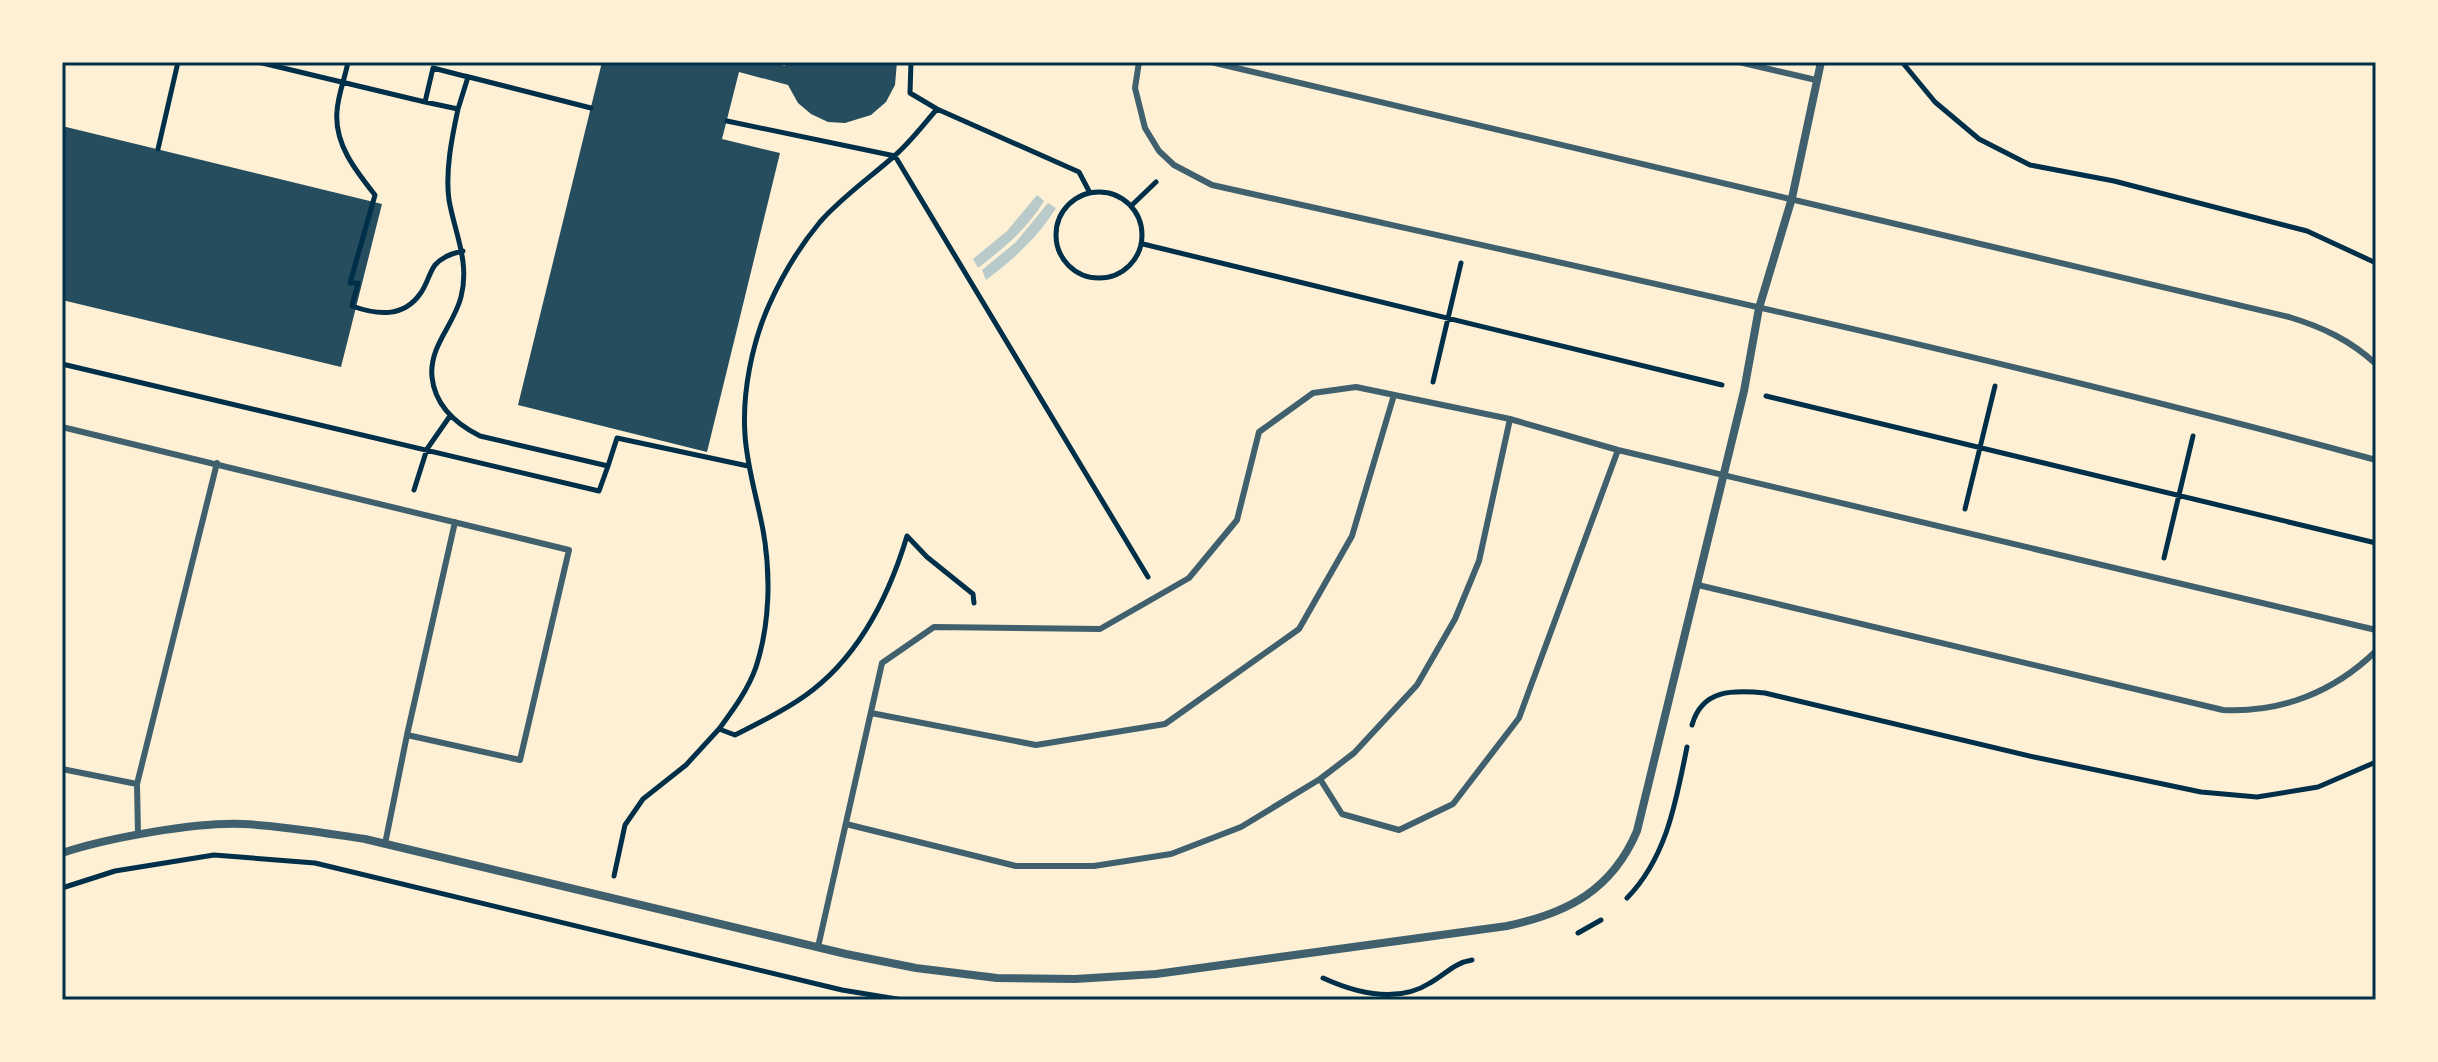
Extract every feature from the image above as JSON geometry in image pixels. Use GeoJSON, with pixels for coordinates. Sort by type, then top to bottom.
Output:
{"type":"FeatureCollection","features":[{"type":"Feature","properties":{"kind":"street"},"geometry":{"type":"LineString","coordinates":[[62,853],[138,836],[239,824],[291,828],[385,844],[818,947],[997,978],[1075,979],[1156,974],[1507,926],[1553,914],[1590,893],[1614,870],[1631,844],[1644,807],[1744,391],[1759,308],[1792,198],[1821,62]]}},
{"type":"Feature","properties":{"kind":"lane"},"geometry":{"type":"LineString","coordinates":[[1139,62],[1135,88],[1145,128],[1159,151],[1174,165],[1212,185],[2000,364],[2199,412],[2376,460]]}},
{"type":"Feature","properties":{"kind":"lane"},"geometry":{"type":"LineString","coordinates":[[1211,62],[2289,317],[2330,331],[2376,364]]}},
{"type":"Feature","properties":{"kind":"lane"},"geometry":{"type":"LineString","coordinates":[[1739,62],[1816,80]]}},
{"type":"Feature","properties":{"kind":"lane"},"geometry":{"type":"LineString","coordinates":[[818,947],[882,663],[934,627],[1100,629],[1189,578],[1237,520],[1259,432],[1313,393],[1356,387],[1510,419],[1618,450],[2376,630]]}},
{"type":"Feature","properties":{"kind":"lane"},"geometry":{"type":"LineString","coordinates":[[871,713],[1036,745],[1165,724],[1299,629],[1352,536],[1394,395]]}},
{"type":"Feature","properties":{"kind":"lane"},"geometry":{"type":"LineString","coordinates":[[846,824],[1016,866],[1094,866],[1171,854],[1227,833],[1320,779],[1354,753],[1417,685],[1455,619],[1479,561],[1510,419]]}},
{"type":"Feature","properties":{"kind":"lane"},"geometry":{"type":"LineString","coordinates":[[62,427],[569,550],[520,760],[407,735]]}},
{"type":"Feature","properties":{"kind":"lane"},"geometry":{"type":"LineString","coordinates":[[1320,779],[1342,814],[1399,830],[1453,804],[1519,718],[1618,450]]}},
{"type":"Feature","properties":{"kind":"lane"},"geometry":{"type":"LineString","coordinates":[[138,836],[137,784],[217,463]]}},
{"type":"Feature","properties":{"kind":"lane"},"geometry":{"type":"LineString","coordinates":[[385,844],[455,522]]}},
{"type":"Feature","properties":{"kind":"lane"},"geometry":{"type":"LineString","coordinates":[[1698,585],[2223,710],[2268,708],[2299,700],[2347,675],[2376,651]]}},
{"type":"Feature","properties":{"kind":"lane"},"geometry":{"type":"LineString","coordinates":[[62,769],[137,784]]}},
{"type":"Feature","properties":{"kind":"path"},"geometry":{"type":"LineString","coordinates":[[158,149],[178,62]]}},
{"type":"Feature","properties":{"kind":"path"},"geometry":{"type":"LineString","coordinates":[[258,62],[458,109]]}},
{"type":"Feature","properties":{"kind":"path"},"geometry":{"type":"LineString","coordinates":[[348,62],[336,112],[340,139],[351,165],[375,195],[350,283],[358,283],[352,306],[386,314],[400,312],[419,296],[436,264],[450,254],[463,251]]}},
{"type":"Feature","properties":{"kind":"path"},"geometry":{"type":"LineString","coordinates":[[911,62],[910,93],[937,109],[1079,172],[1090,193]]}},
{"type":"Feature","properties":{"kind":"path"},"geometry":{"type":"LineString","coordinates":[[1902,62],[1935,102],[1979,139],[2030,165],[2114,181],[2307,231],[2376,263]]}},
{"type":"Feature","properties":{"kind":"path"},"geometry":{"type":"LineString","coordinates":[[425,102],[434,65],[468,77],[591,108]]}},
{"type":"Feature","properties":{"kind":"path"},"geometry":{"type":"LineString","coordinates":[[468,77],[458,109],[449,165],[449,198],[465,268],[461,297],[435,350],[432,377],[438,398],[450,416],[480,436],[608,466]]}},
{"type":"Feature","properties":{"kind":"path"},"geometry":{"type":"LineString","coordinates":[[608,897],[625,825],[643,799],[686,765],[719,729],[738,703],[755,669],[764,632],[769,584],[744,432],[752,358],[769,306],[791,264],[820,222],[895,156],[937,109]]}},
{"type":"Feature","properties":{"kind":"path"},"geometry":{"type":"LineString","coordinates":[[727,121],[895,156],[1159,595]]}},
{"type":"Feature","properties":{"kind":"path"},"geometry":{"type":"LineString","coordinates":[[1131,206],[1174,165]]}},
{"type":"Feature","properties":{"kind":"path"},"geometry":{"type":"LineString","coordinates":[[1090,193],[1119,197],[1131,206],[1139,218],[1143,244],[1135,260],[1114,276],[1086,278],[1065,262],[1058,250],[1058,222],[1065,209],[1090,193]]}},
{"type":"Feature","properties":{"kind":"path"},"geometry":{"type":"LineString","coordinates":[[1428,402],[1466,242]]}},
{"type":"Feature","properties":{"kind":"path"},"geometry":{"type":"LineString","coordinates":[[62,364],[599,491],[617,438],[748,466]]}},
{"type":"Feature","properties":{"kind":"path"},"geometry":{"type":"LineString","coordinates":[[1959,533],[2000,364]]}},
{"type":"Feature","properties":{"kind":"path"},"geometry":{"type":"LineString","coordinates":[[2159,579],[2199,412]]}},
{"type":"Feature","properties":{"kind":"path"},"geometry":{"type":"LineString","coordinates":[[408,510],[427,449],[450,416]]}},
{"type":"Feature","properties":{"kind":"path"},"geometry":{"type":"LineString","coordinates":[[719,729],[735,735],[772,716],[808,694],[842,660],[867,630],[884,599],[907,536],[927,557],[973,594],[974,628]]}},
{"type":"Feature","properties":{"kind":"path"},"geometry":{"type":"LineString","coordinates":[[1691,727],[1704,700],[1723,693],[1765,693],[2110,773],[2201,792],[2257,797],[2318,787],[2376,762]]}},
{"type":"Feature","properties":{"kind":"path"},"geometry":{"type":"LineString","coordinates":[[1617,907],[1640,884],[1661,847],[1669,827],[1688,740]]}},
{"type":"Feature","properties":{"kind":"path"},"geometry":{"type":"LineString","coordinates":[[62,888],[115,871],[214,855],[315,863],[842,990],[903,1000]]}},
{"type":"Feature","properties":{"kind":"path"},"geometry":{"type":"LineString","coordinates":[[1568,937],[1591,927],[1608,914]]}},
{"type":"Feature","properties":{"kind":"path"},"geometry":{"type":"LineString","coordinates":[[1322,977],[1370,994],[1395,994],[1425,986],[1444,975],[1456,962],[1486,957]]}},
{"type":"Feature","properties":{"kind":"shaded area"},"geometry":{"type":"Polygon","coordinates":[[[1037,195],[1044,201],[1023,229],[978,268],[973,259],[1007,231],[1037,195]]]}},
{"type":"Feature","properties":{"kind":"shaded area"},"geometry":{"type":"Polygon","coordinates":[[[1048,203],[1056,208],[1041,229],[986,280],[982,270],[1016,242],[1048,203]]]}},
{"type":"Feature","properties":{"kind":"building"},"geometry":{"type":"Polygon","coordinates":[[[602,62],[771,62],[785,66],[785,62],[897,62],[895,85],[886,102],[871,115],[845,123],[828,122],[811,114],[798,103],[788,85],[739,72],[722,139],[780,153],[707,452],[518,405],[602,62]]]}},
{"type":"Feature","properties":{"kind":"building"},"geometry":{"type":"Polygon","coordinates":[[[62,126],[382,204],[341,367],[62,300],[62,126]]]}}]}
